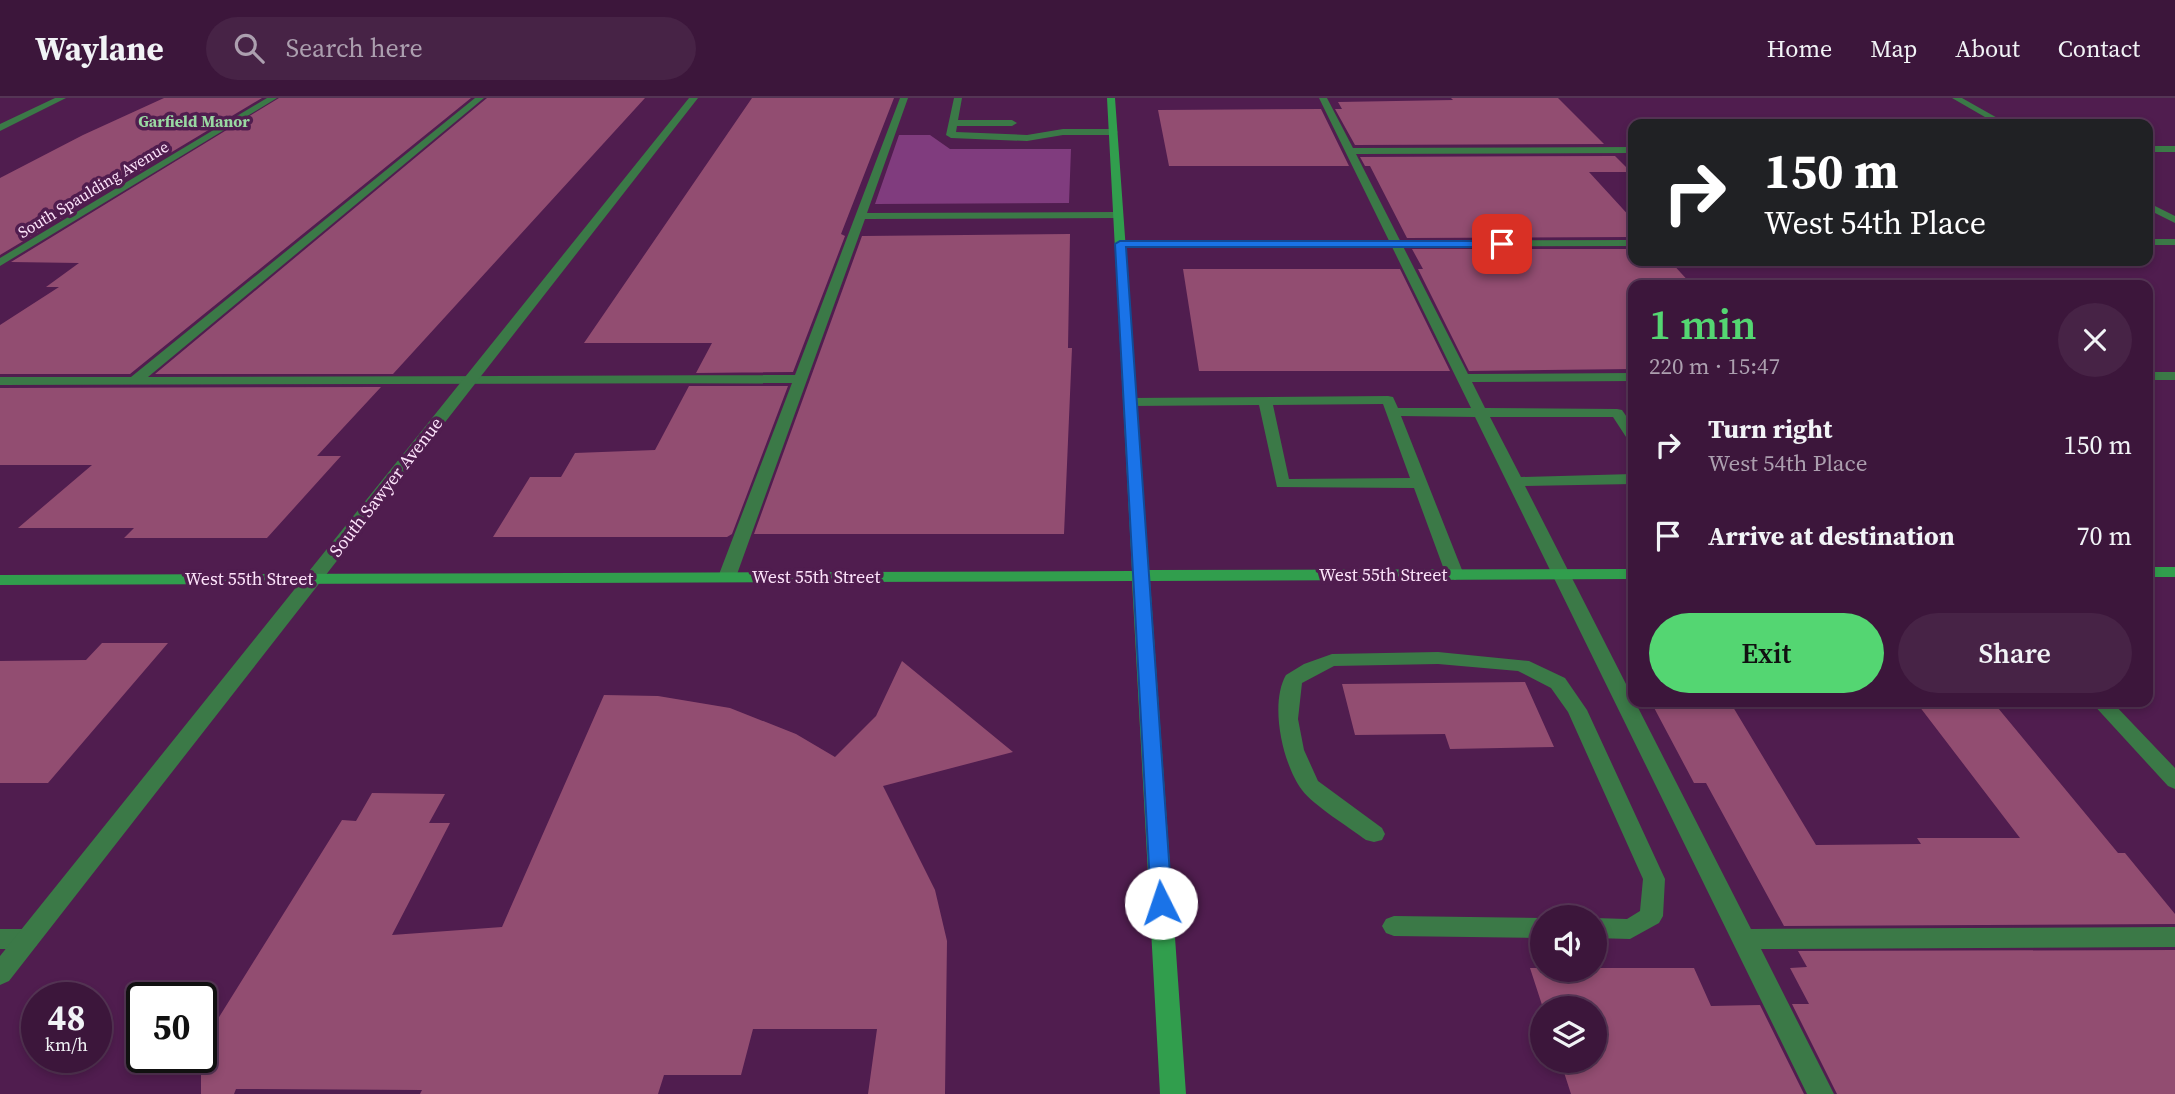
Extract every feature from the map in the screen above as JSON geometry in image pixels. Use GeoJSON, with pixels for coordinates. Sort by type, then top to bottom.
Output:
{"type":"FeatureCollection","features":[{"type":"Feature","properties":{"kind":"main road"},"geometry":{"type":"LineString","coordinates":[[1111,98],[1173,1094]]}},
{"type":"Feature","properties":{"kind":"main road"},"geometry":{"type":"LineString","coordinates":[[2153,572],[2175,572]]}},
{"type":"Feature","properties":{"kind":"main road","name":"West 55th Street"},"geometry":{"type":"LineString","coordinates":[[0,580],[1628,574]]}},
{"type":"Feature","properties":{"kind":"street"},"geometry":{"type":"LineString","coordinates":[[0,128],[62,98]]}},
{"type":"Feature","properties":{"kind":"street","name":"South Spaulding Avenue"},"geometry":{"type":"LineString","coordinates":[[0,263],[273,98]]}},
{"type":"Feature","properties":{"kind":"street"},"geometry":{"type":"LineString","coordinates":[[134,381],[480,98]]}},
{"type":"Feature","properties":{"kind":"street","name":"South Sawyer Avenue"},"geometry":{"type":"LineString","coordinates":[[0,974],[694,98]]}},
{"type":"Feature","properties":{"kind":"street"},"geometry":{"type":"LineString","coordinates":[[727,577],[904,98]]}},
{"type":"Feature","properties":{"kind":"street"},"geometry":{"type":"LineString","coordinates":[[958,98],[951,135],[1027,138],[1052,136],[1063,132],[1113,132]]}},
{"type":"Feature","properties":{"kind":"street"},"geometry":{"type":"LineString","coordinates":[[1324,98],[1821,1094]]}},
{"type":"Feature","properties":{"kind":"street"},"geometry":{"type":"LineString","coordinates":[[1956,98],[1994,119]]}},
{"type":"Feature","properties":{"kind":"street"},"geometry":{"type":"LineString","coordinates":[[952,123],[1012,123]]}},
{"type":"Feature","properties":{"kind":"street"},"geometry":{"type":"LineString","coordinates":[[1051,123],[1062,123],[1063,132]]}},
{"type":"Feature","properties":{"kind":"street"},"geometry":{"type":"LineString","coordinates":[[2153,149],[2175,149]]}},
{"type":"Feature","properties":{"kind":"street"},"geometry":{"type":"LineString","coordinates":[[1350,151],[1628,150]]}},
{"type":"Feature","properties":{"kind":"street"},"geometry":{"type":"LineString","coordinates":[[2153,208],[2175,220]]}},
{"type":"Feature","properties":{"kind":"street"},"geometry":{"type":"LineString","coordinates":[[861,216],[1117,215]]}},
{"type":"Feature","properties":{"kind":"street"},"geometry":{"type":"LineString","coordinates":[[2153,242],[2175,242]]}},
{"type":"Feature","properties":{"kind":"street"},"geometry":{"type":"LineString","coordinates":[[1120,244],[1628,243]]}},
{"type":"Feature","properties":{"kind":"street"},"geometry":{"type":"LineString","coordinates":[[2153,376],[2175,376]]}},
{"type":"Feature","properties":{"kind":"street"},"geometry":{"type":"LineString","coordinates":[[1463,378],[1628,377]]}},
{"type":"Feature","properties":{"kind":"street"},"geometry":{"type":"LineString","coordinates":[[0,381],[800,379]]}},
{"type":"Feature","properties":{"kind":"street"},"geometry":{"type":"LineString","coordinates":[[1265,401],[1282,484],[1419,483]]}},
{"type":"Feature","properties":{"kind":"street"},"geometry":{"type":"LineString","coordinates":[[1130,402],[1388,401],[1455,575]]}},
{"type":"Feature","properties":{"kind":"street"},"geometry":{"type":"LineString","coordinates":[[1392,412],[1617,413],[1628,429]]}},
{"type":"Feature","properties":{"kind":"street"},"geometry":{"type":"LineString","coordinates":[[1515,482],[1628,480]]}},
{"type":"Feature","properties":{"kind":"street"},"geometry":{"type":"LineString","coordinates":[[1374,834],[1311,786],[1294,750],[1288,719],[1293,680],[1311,668],[1332,660],[1438,659],[1522,665],[1558,683],[1577,710],[1654,879],[1651,916],[1630,929],[1607,929]]}},
{"type":"Feature","properties":{"kind":"street"},"geometry":{"type":"LineString","coordinates":[[2106,707],[2175,781]]}},
{"type":"Feature","properties":{"kind":"street"},"geometry":{"type":"LineString","coordinates":[[1394,926],[1530,928]]}},
{"type":"Feature","properties":{"kind":"street"},"geometry":{"type":"LineString","coordinates":[[1743,939],[2175,937]]}},
{"type":"Feature","properties":{"kind":"street"},"geometry":{"type":"LineString","coordinates":[[0,939],[28,939]]}},
{"type":"Feature","properties":{"kind":"shaded area"},"geometry":{"type":"Polygon","coordinates":[[[899,135],[930,135],[950,149],[1071,149],[1069,203],[875,204],[899,135]]]}},
{"type":"Feature","properties":{"kind":"building"},"geometry":{"type":"Polygon","coordinates":[[[164,98],[262,98],[0,255],[0,178],[83,135],[164,98]]]}},
{"type":"Feature","properties":{"kind":"building"},"geometry":{"type":"Polygon","coordinates":[[[279,98],[471,98],[130,374],[0,374],[0,325],[59,287],[46,287],[79,263],[11,262],[279,98]]]}},
{"type":"Feature","properties":{"kind":"building"},"geometry":{"type":"Polygon","coordinates":[[[487,98],[645,98],[393,374],[155,374],[487,98]]]}},
{"type":"Feature","properties":{"kind":"building"},"geometry":{"type":"Polygon","coordinates":[[[752,98],[894,98],[841,234],[845,236],[793,372],[696,373],[712,343],[584,343],[752,98]]]}},
{"type":"Feature","properties":{"kind":"building"},"geometry":{"type":"Polygon","coordinates":[[[1451,98],[1558,98],[1604,144],[1355,145],[1335,109],[1342,109],[1338,102],[1453,100],[1451,98]]]}},
{"type":"Feature","properties":{"kind":"building"},"geometry":{"type":"Polygon","coordinates":[[[1321,109],[1349,166],[1169,166],[1158,110],[1321,109]]]}},
{"type":"Feature","properties":{"kind":"building"},"geometry":{"type":"Polygon","coordinates":[[[1615,156],[1628,172],[1589,172],[1628,215],[1628,237],[1407,238],[1370,166],[1365,166],[1360,157],[1615,156]]]}},
{"type":"Feature","properties":{"kind":"building"},"geometry":{"type":"Polygon","coordinates":[[[1070,234],[1068,348],[1072,348],[1064,534],[754,534],[862,236],[1070,234]]]}},
{"type":"Feature","properties":{"kind":"building"},"geometry":{"type":"Polygon","coordinates":[[[1412,249],[1628,249],[1628,266],[1675,266],[1687,280],[1628,280],[1628,369],[1469,371],[1418,269],[1423,269],[1412,249]]]}},
{"type":"Feature","properties":{"kind":"building"},"geometry":{"type":"Polygon","coordinates":[[[1183,269],[1400,269],[1450,371],[1199,371],[1183,269]]]}},
{"type":"Feature","properties":{"kind":"building"},"geometry":{"type":"Polygon","coordinates":[[[689,386],[788,386],[732,534],[727,537],[493,537],[530,477],[561,477],[575,453],[655,450],[689,386]]]}},
{"type":"Feature","properties":{"kind":"building"},"geometry":{"type":"Polygon","coordinates":[[[381,387],[317,456],[341,456],[267,538],[124,538],[134,528],[18,528],[92,465],[0,465],[0,388],[381,387]]]}},
{"type":"Feature","properties":{"kind":"building"},"geometry":{"type":"Polygon","coordinates":[[[102,643],[168,643],[48,783],[0,783],[0,661],[86,660],[102,643]]]}},
{"type":"Feature","properties":{"kind":"building"},"geometry":{"type":"Polygon","coordinates":[[[902,661],[1013,752],[883,786],[935,890],[947,941],[945,1094],[868,1094],[877,1029],[753,1029],[741,1075],[664,1075],[658,1094],[420,1094],[422,1090],[236,1089],[234,1094],[201,1094],[201,1073],[217,1073],[217,1020],[342,820],[356,821],[372,793],[445,794],[429,823],[450,823],[392,935],[502,927],[604,695],[658,696],[730,708],[796,734],[835,757],[876,716],[902,661]]]}},
{"type":"Feature","properties":{"kind":"building"},"geometry":{"type":"Polygon","coordinates":[[[1525,682],[1554,747],[1450,749],[1445,734],[1355,735],[1342,684],[1525,682]]]}},
{"type":"Feature","properties":{"kind":"building"},"geometry":{"type":"Polygon","coordinates":[[[1654,707],[1733,707],[1816,845],[1921,844],[1917,838],[2020,838],[1920,707],[1997,707],[2118,853],[2125,853],[2175,914],[2175,924],[1784,926],[1706,783],[1694,783],[1654,707]]]}},
{"type":"Feature","properties":{"kind":"building"},"geometry":{"type":"Polygon","coordinates":[[[2175,950],[2175,1094],[1837,1094],[1792,1004],[1809,1004],[1790,968],[1807,967],[1798,951],[2175,950]]]}},
{"type":"Feature","properties":{"kind":"building"},"geometry":{"type":"Polygon","coordinates":[[[1607,968],[1694,968],[1711,1006],[1760,1005],[1804,1094],[1571,1094],[1564,1073],[1607,1073],[1607,996],[1539,996],[1535,982],[1607,982],[1607,968]]]}},
{"type":"Feature","properties":{"kind":"district","name":"Garfield Manor"},"geometry":{"type":"Point","coordinates":[194,121]}},
{"type":"Feature","properties":{"kind":"route"},"geometry":{"type":"LineString","coordinates":[[1161,903],[1120,244],[1502,244]]}}]}
